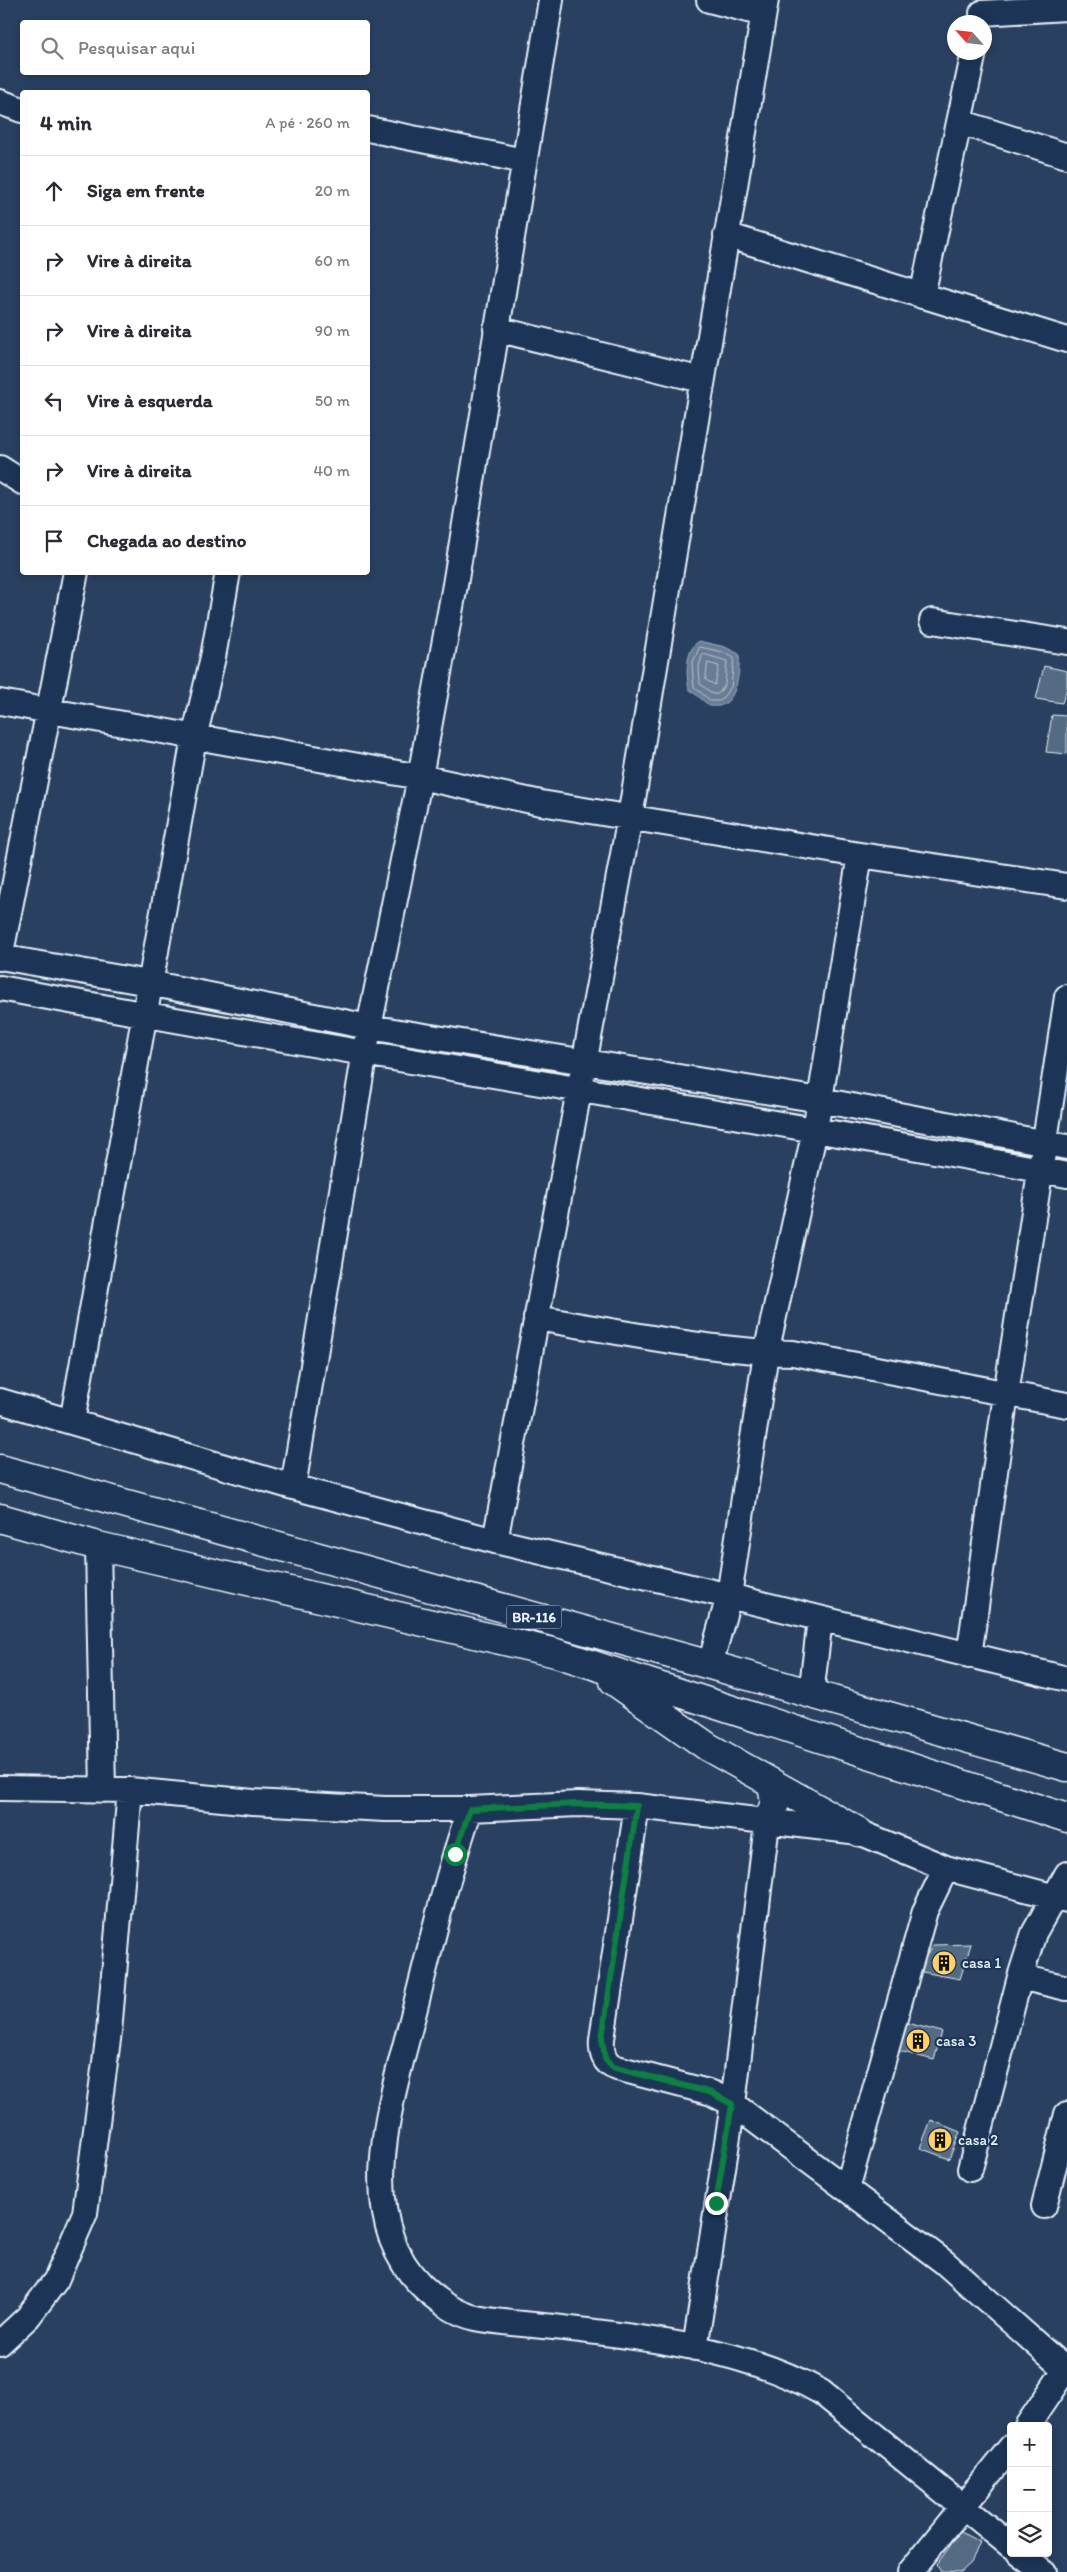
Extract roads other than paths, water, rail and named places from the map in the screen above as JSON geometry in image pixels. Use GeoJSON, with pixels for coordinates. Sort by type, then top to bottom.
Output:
{"type":"FeatureCollection","features":[{"type":"Feature","properties":{"kind":"highway","name":"BR-116"},"geometry":{"type":"LineString","coordinates":[[0,1469],[1067,1767]]}},
{"type":"Feature","properties":{"kind":"highway"},"geometry":{"type":"LineString","coordinates":[[0,1518],[98,1546],[556,1653],[1067,1818]]}},
{"type":"Feature","properties":{"kind":"highway"},"geometry":{"type":"LineString","coordinates":[[590,1664],[708,1747],[859,1832]]}},
{"type":"Feature","properties":{"kind":"highway"},"geometry":{"type":"LineString","coordinates":[[767,1823],[775,1803],[772,1784]]}},
{"type":"Feature","properties":{"kind":"street"},"geometry":{"type":"LineString","coordinates":[[293,1487],[369,1027],[420,777],[551,0]]}},
{"type":"Feature","properties":{"kind":"street"},"geometry":{"type":"LineString","coordinates":[[495,1541],[630,818],[764,7],[709,0]]}},
{"type":"Feature","properties":{"kind":"street"},"geometry":{"type":"LineString","coordinates":[[982,12],[1067,8]]}},
{"type":"Feature","properties":{"kind":"street"},"geometry":{"type":"LineString","coordinates":[[922,296],[972,60]]}},
{"type":"Feature","properties":{"kind":"street"},"geometry":{"type":"LineString","coordinates":[[0,102],[20,109]]}},
{"type":"Feature","properties":{"kind":"street"},"geometry":{"type":"LineString","coordinates":[[960,122],[1067,156]]}},
{"type":"Feature","properties":{"kind":"street"},"geometry":{"type":"LineString","coordinates":[[370,129],[524,161]]}},
{"type":"Feature","properties":{"kind":"street"},"geometry":{"type":"LineString","coordinates":[[726,235],[1067,340]]}},
{"type":"Feature","properties":{"kind":"street"},"geometry":{"type":"LineString","coordinates":[[496,329],[702,380]]}},
{"type":"Feature","properties":{"kind":"street"},"geometry":{"type":"LineString","coordinates":[[0,468],[20,481]]}},
{"type":"Feature","properties":{"kind":"street"},"geometry":{"type":"LineString","coordinates":[[75,575],[0,958],[149,983],[369,1027],[820,1100],[1067,1147]]}},
{"type":"Feature","properties":{"kind":"street"},"geometry":{"type":"LineString","coordinates":[[72,1422],[149,983],[194,738],[213,657],[227,575]]}},
{"type":"Feature","properties":{"kind":"street"},"geometry":{"type":"LineString","coordinates":[[932,620],[1067,642]]}},
{"type":"Feature","properties":{"kind":"street"},"geometry":{"type":"LineString","coordinates":[[0,702],[420,777],[541,803],[860,856],[1067,886]]}},
{"type":"Feature","properties":{"kind":"street"},"geometry":{"type":"LineString","coordinates":[[710,1666],[729,1596],[766,1353],[815,1130],[860,856]]}},
{"type":"Feature","properties":{"kind":"street"},"geometry":{"type":"LineString","coordinates":[[0,988],[365,1054],[580,1089],[1067,1175]]}},
{"type":"Feature","properties":{"kind":"street"},"geometry":{"type":"LineString","coordinates":[[969,1656],[1006,1394],[1067,997]]}},
{"type":"Feature","properties":{"kind":"street"},"geometry":{"type":"LineString","coordinates":[[536,1318],[675,1341],[766,1353],[793,1353],[1067,1405]]}},
{"type":"Feature","properties":{"kind":"street"},"geometry":{"type":"LineString","coordinates":[[0,1401],[293,1487],[495,1541],[729,1596],[969,1656],[1065,1677]]}},
{"type":"Feature","properties":{"kind":"street"},"geometry":{"type":"LineString","coordinates":[[98,1546],[103,1790]]}},
{"type":"Feature","properties":{"kind":"street"},"geometry":{"type":"LineString","coordinates":[[811,1695],[820,1619]]}},
{"type":"Feature","properties":{"kind":"street"},"geometry":{"type":"LineString","coordinates":[[0,1788],[130,1790],[253,1802],[384,1809],[470,1809],[578,1804],[637,1806],[767,1823],[859,1832],[946,1868],[1061,1898]]}},
{"type":"Feature","properties":{"kind":"street"},"geometry":{"type":"LineString","coordinates":[[0,2343],[28,2318],[56,2280],[85,2213],[109,2032],[130,1790]]}},
{"type":"Feature","properties":{"kind":"street"},"geometry":{"type":"LineString","coordinates":[[637,1806],[602,2038],[603,2054],[612,2067],[712,2093],[732,2104],[944,2262],[1066,2369],[1030,2422]]}},
{"type":"Feature","properties":{"kind":"street"},"geometry":{"type":"LineString","coordinates":[[470,1809],[455,1854],[434,1930],[388,2119],[382,2174],[384,2210],[392,2244],[409,2273],[428,2292],[447,2306],[474,2318],[590,2331],[695,2348],[740,2358],[777,2370],[821,2392],[962,2509],[1007,2543]]}},
{"type":"Feature","properties":{"kind":"street"},"geometry":{"type":"LineString","coordinates":[[695,2348],[732,2104],[767,1823]]}},
{"type":"Feature","properties":{"kind":"street"},"geometry":{"type":"LineString","coordinates":[[847,2189],[925,1911],[946,1868]]}},
{"type":"Feature","properties":{"kind":"street"},"geometry":{"type":"LineString","coordinates":[[970,2169],[1020,1977],[1034,1933],[1061,1898],[1067,1874]]}},
{"type":"Feature","properties":{"kind":"street"},"geometry":{"type":"LineString","coordinates":[[1020,1977],[1067,1988]]}},
{"type":"Feature","properties":{"kind":"street"},"geometry":{"type":"LineString","coordinates":[[1044,2206],[1067,2114]]}},
{"type":"Feature","properties":{"kind":"street"},"geometry":{"type":"LineString","coordinates":[[910,2572],[1007,2452]]}},
{"type":"Feature","properties":{"kind":"street"},"geometry":{"type":"LineString","coordinates":[[1025,2557],[1044,2572]]}},
{"type":"Feature","properties":{"kind":"water"},"geometry":{"type":"Polygon","coordinates":[[[699,641],[725,647],[739,654],[735,690],[727,702],[721,706],[710,706],[689,689],[687,670],[689,656],[694,645],[699,641]]]}},
{"type":"Feature","properties":{"kind":"place","name":"casa 1"},"geometry":{"type":"Point","coordinates":[944,1963]}},
{"type":"Feature","properties":{"kind":"place","name":"casa 3"},"geometry":{"type":"Point","coordinates":[918,2041]}},
{"type":"Feature","properties":{"kind":"place","name":"casa 2"},"geometry":{"type":"Point","coordinates":[940,2140]}}]}
